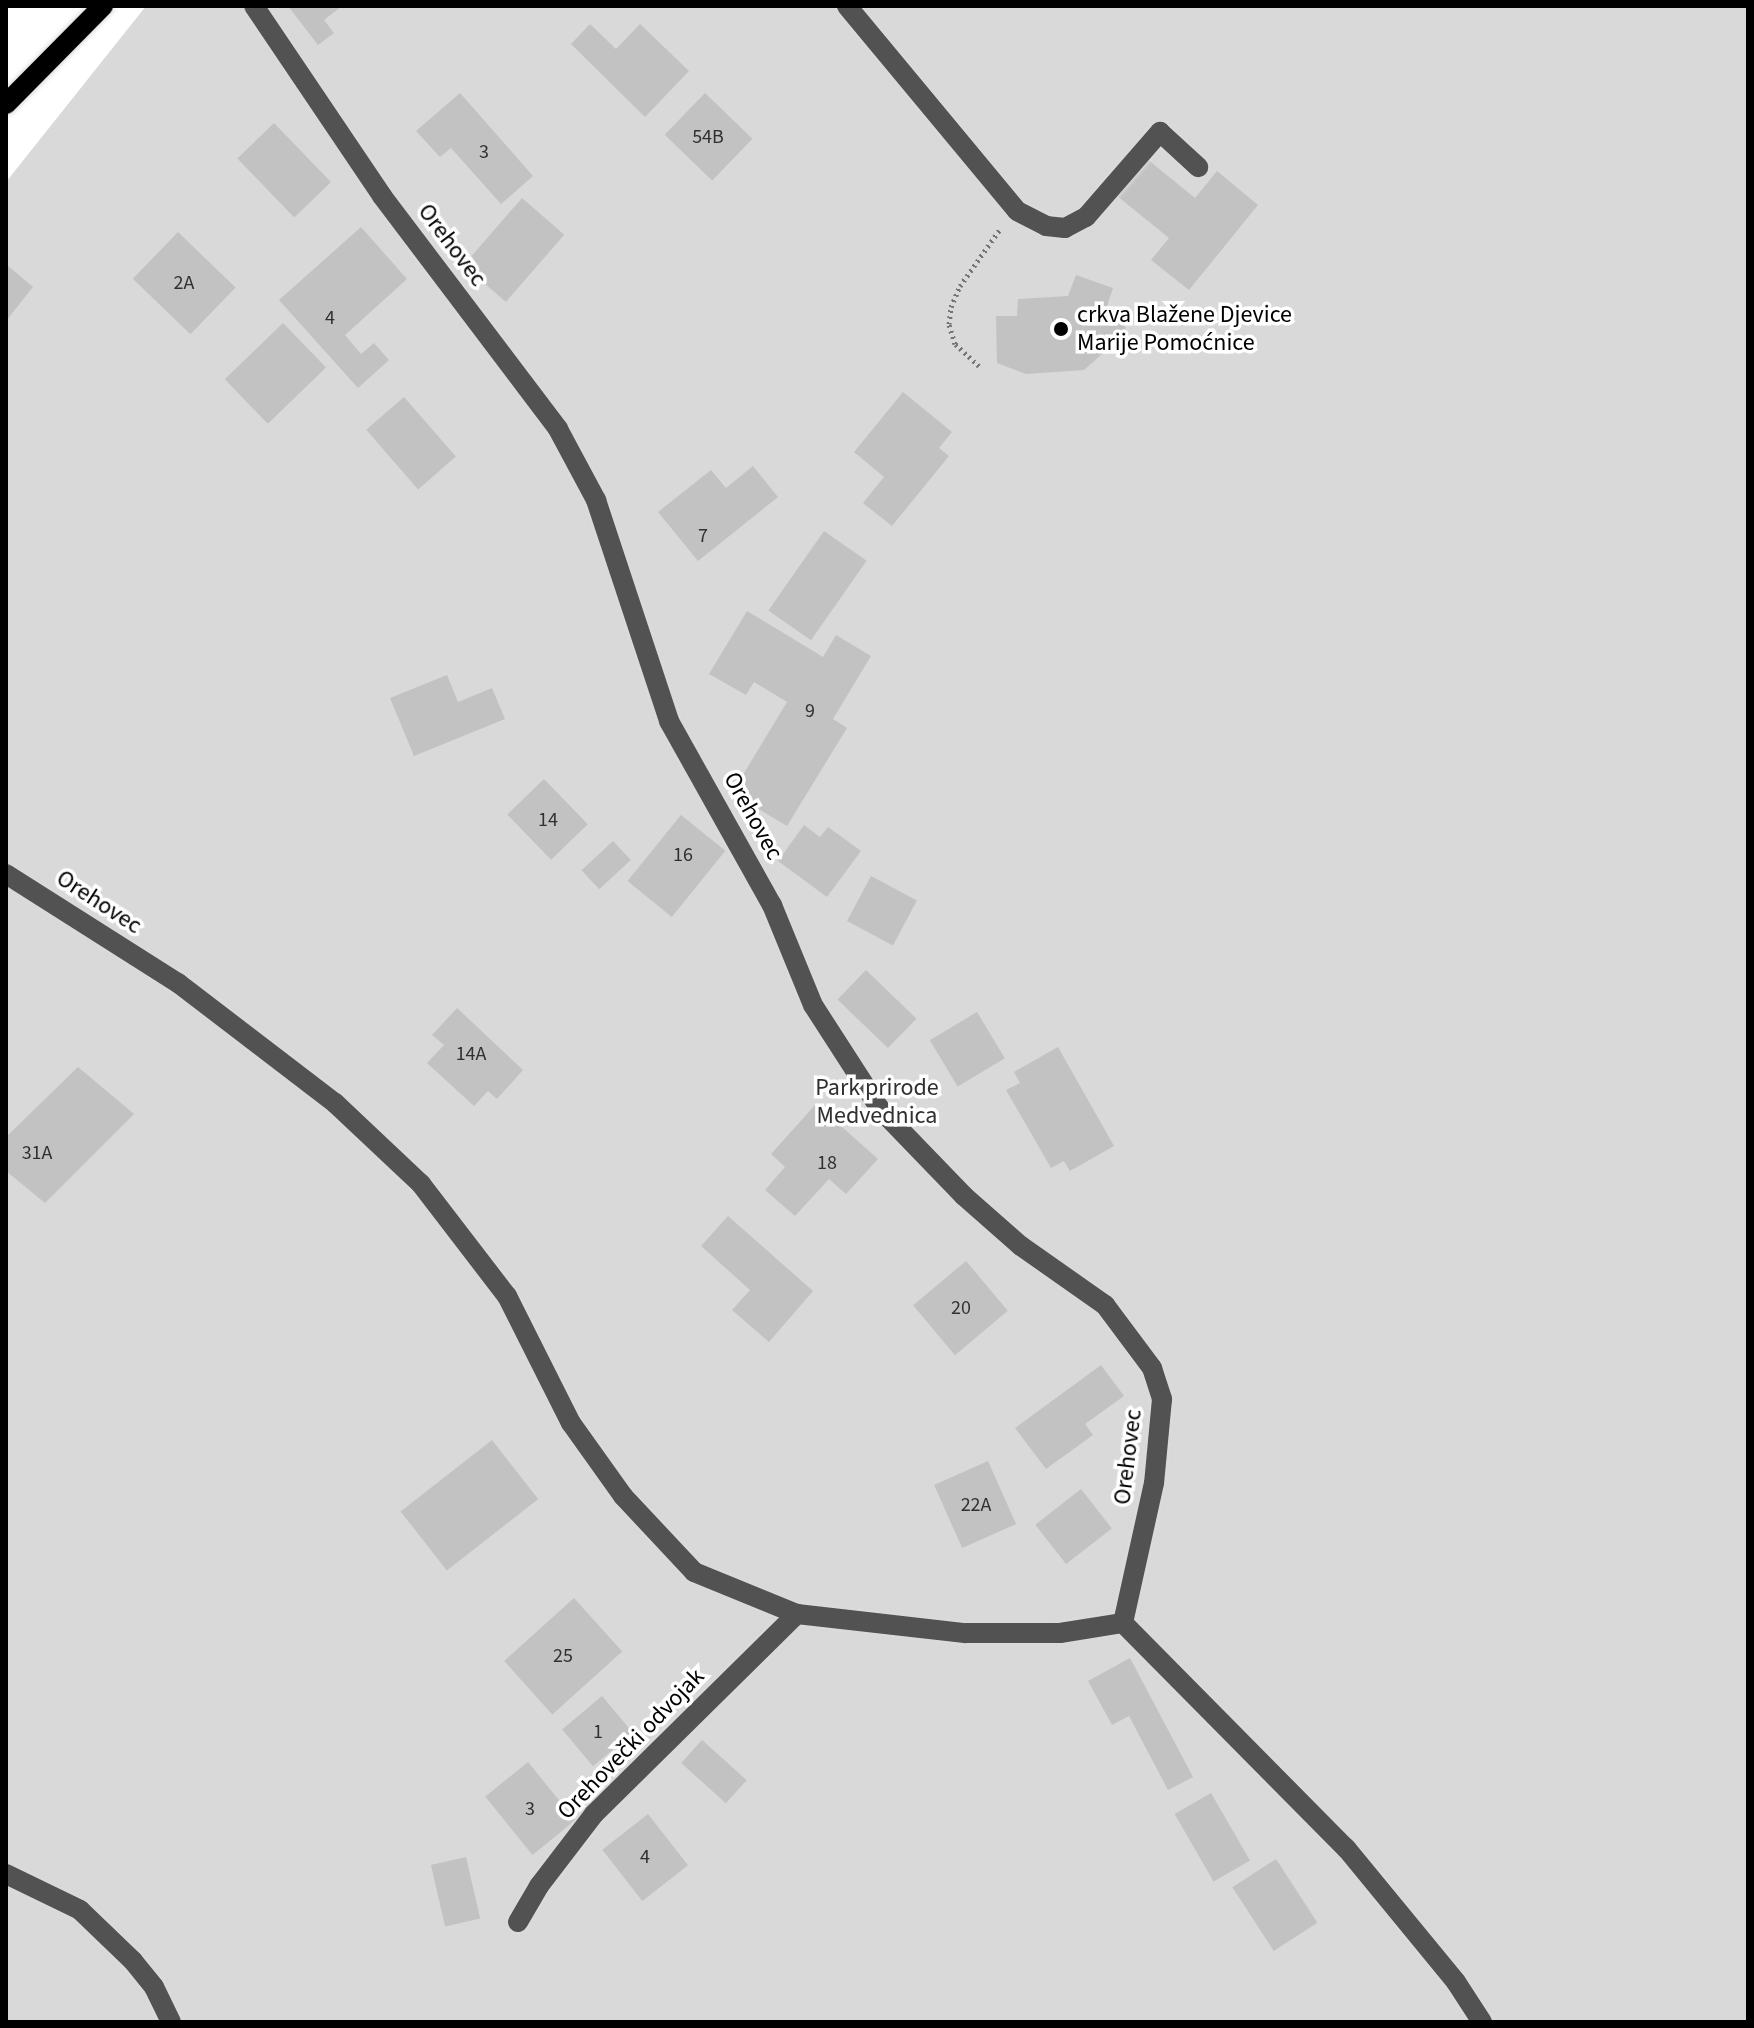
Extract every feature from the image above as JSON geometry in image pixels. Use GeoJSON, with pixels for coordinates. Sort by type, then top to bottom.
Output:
{"type":"FeatureCollection","features":[{"type":"Feature","properties":{"kind":"main road"},"geometry":{"type":"LineString","coordinates":[[6,104],[103,6]]}},
{"type":"Feature","properties":{"kind":"street","name":"Orehovec"},"geometry":{"type":"LineString","coordinates":[[6,874],[178,983],[335,1103],[421,1184],[507,1296],[571,1423],[623,1496],[694,1572],[797,1614],[965,1633],[1060,1633],[1123,1623],[1154,1483],[1162,1399],[1152,1368],[1105,1305],[1021,1246],[964,1196],[880,1109],[813,1005],[772,905],[669,721],[596,500],[558,429],[382,196],[254,6]]}},
{"type":"Feature","properties":{"kind":"street"},"geometry":{"type":"LineString","coordinates":[[847,6],[1017,211],[1046,226],[1065,228],[1086,217],[1160,132],[1198,167]]}},
{"type":"Feature","properties":{"kind":"street","name":"Orehovečki odvojak"},"geometry":{"type":"LineString","coordinates":[[518,1922],[539,1886],[594,1814],[797,1614]]}},
{"type":"Feature","properties":{"kind":"street"},"geometry":{"type":"LineString","coordinates":[[1123,1623],[1346,1848],[1456,1982],[1482,2022]]}},
{"type":"Feature","properties":{"kind":"street"},"geometry":{"type":"LineString","coordinates":[[6,1874],[80,1910],[133,1961],[154,1987],[171,2022]]}},
{"type":"Feature","properties":{"kind":"path"},"geometry":{"type":"LineString","coordinates":[[979,366],[955,344],[949,324],[951,307],[960,286],[1017,211]]}},
{"type":"Feature","properties":{"kind":"green space","name":"Park prirode Medvednica"},"geometry":{"type":"Polygon","coordinates":[[[146,6],[1748,6],[1748,2022],[6,2022],[6,182],[146,6]]]}},
{"type":"Feature","properties":{"kind":"building"},"geometry":{"type":"Polygon","coordinates":[[[288,6],[342,6],[324,20],[334,33],[318,45],[288,6]]]}},
{"type":"Feature","properties":{"kind":"building"},"geometry":{"type":"Polygon","coordinates":[[[590,24],[616,49],[640,24],[689,71],[645,117],[571,44],[590,24]]]}},
{"type":"Feature","properties":{"kind":"building"},"geometry":{"type":"Polygon","coordinates":[[[460,93],[533,176],[501,204],[451,148],[440,157],[416,131],[460,93]]]}},
{"type":"Feature","properties":{"kind":"building"},"geometry":{"type":"Polygon","coordinates":[[[705,93],[752,139],[712,181],[665,135],[705,93]]]}},
{"type":"Feature","properties":{"kind":"building"},"geometry":{"type":"Polygon","coordinates":[[[274,123],[331,182],[294,217],[237,158],[274,123]]]}},
{"type":"Feature","properties":{"kind":"building"},"geometry":{"type":"Polygon","coordinates":[[[1147,159],[1195,198],[1217,171],[1258,205],[1189,290],[1151,260],[1169,238],[1117,196],[1147,159]]]}},
{"type":"Feature","properties":{"kind":"building"},"geometry":{"type":"Polygon","coordinates":[[[522,198],[564,235],[506,302],[464,265],[522,198]]]}},
{"type":"Feature","properties":{"kind":"building"},"geometry":{"type":"Polygon","coordinates":[[[361,227],[407,279],[345,335],[361,354],[374,343],[389,360],[358,388],[279,300],[361,227]]]}},
{"type":"Feature","properties":{"kind":"building"},"geometry":{"type":"Polygon","coordinates":[[[178,232],[236,288],[190,334],[133,279],[178,232]]]}},
{"type":"Feature","properties":{"kind":"building"},"geometry":{"type":"Polygon","coordinates":[[[6,264],[33,287],[6,321],[6,264]]]}},
{"type":"Feature","properties":{"kind":"building","name":"crkva Blažene Djevice Marije Pomoćnice"},"geometry":{"type":"Polygon","coordinates":[[[1076,275],[1113,288],[1106,309],[1122,309],[1128,343],[1110,347],[1084,370],[1026,374],[997,363],[996,316],[1017,316],[1018,299],[1068,296],[1076,275]]]}},
{"type":"Feature","properties":{"kind":"building"},"geometry":{"type":"Polygon","coordinates":[[[283,323],[326,368],[268,424],[225,379],[283,323]]]}},
{"type":"Feature","properties":{"kind":"building"},"geometry":{"type":"Polygon","coordinates":[[[903,392],[952,432],[939,448],[949,456],[892,526],[863,503],[884,477],[854,452],[903,392]]]}},
{"type":"Feature","properties":{"kind":"building"},"geometry":{"type":"Polygon","coordinates":[[[404,397],[456,457],[418,489],[366,430],[404,397]]]}},
{"type":"Feature","properties":{"kind":"building"},"geometry":{"type":"Polygon","coordinates":[[[753,466],[778,497],[698,561],[658,512],[711,470],[726,488],[753,466]]]}},
{"type":"Feature","properties":{"kind":"building"},"geometry":{"type":"Polygon","coordinates":[[[824,531],[867,561],[811,640],[768,610],[824,531]]]}},
{"type":"Feature","properties":{"kind":"building"},"geometry":{"type":"Polygon","coordinates":[[[747,611],[823,657],[836,635],[871,656],[833,719],[847,728],[787,826],[732,793],[787,702],[754,682],[746,695],[709,674],[747,611]]]}},
{"type":"Feature","properties":{"kind":"building"},"geometry":{"type":"Polygon","coordinates":[[[447,675],[458,702],[492,688],[505,719],[414,756],[390,698],[447,675]]]}},
{"type":"Feature","properties":{"kind":"building"},"geometry":{"type":"Polygon","coordinates":[[[544,779],[588,824],[551,860],[507,814],[544,779]]]}},
{"type":"Feature","properties":{"kind":"building"},"geometry":{"type":"Polygon","coordinates":[[[681,815],[725,851],[672,917],[628,881],[681,815]]]}},
{"type":"Feature","properties":{"kind":"building"},"geometry":{"type":"Polygon","coordinates":[[[804,825],[820,837],[828,827],[861,851],[827,897],[778,861],[804,825]]]}},
{"type":"Feature","properties":{"kind":"building"},"geometry":{"type":"Polygon","coordinates":[[[613,841],[631,860],[599,889],[582,870],[613,841]]]}},
{"type":"Feature","properties":{"kind":"building"},"geometry":{"type":"Polygon","coordinates":[[[871,876],[917,900],[893,945],[847,921],[871,876]]]}},
{"type":"Feature","properties":{"kind":"building"},"geometry":{"type":"Polygon","coordinates":[[[866,970],[916,1019],[888,1048],[838,999],[866,970]]]}},
{"type":"Feature","properties":{"kind":"building"},"geometry":{"type":"Polygon","coordinates":[[[457,1008],[523,1070],[497,1099],[488,1091],[474,1106],[427,1063],[444,1045],[432,1035],[457,1008]]]}},
{"type":"Feature","properties":{"kind":"building"},"geometry":{"type":"Polygon","coordinates":[[[977,1012],[1005,1058],[958,1087],[930,1040],[977,1012]]]}},
{"type":"Feature","properties":{"kind":"building"},"geometry":{"type":"Polygon","coordinates":[[[1058,1047],[1114,1146],[1070,1171],[1064,1161],[1051,1168],[1006,1090],[1020,1083],[1014,1072],[1058,1047]]]}},
{"type":"Feature","properties":{"kind":"building"},"geometry":{"type":"Polygon","coordinates":[[[78,1067],[134,1114],[45,1203],[6,1171],[6,1137],[78,1067]]]}},
{"type":"Feature","properties":{"kind":"building"},"geometry":{"type":"Polygon","coordinates":[[[816,1104],[878,1159],[846,1194],[829,1179],[795,1216],[765,1190],[785,1167],[771,1154],[816,1104]]]}},
{"type":"Feature","properties":{"kind":"building"},"geometry":{"type":"Polygon","coordinates":[[[728,1216],[813,1291],[769,1342],[732,1310],[750,1290],[701,1246],[728,1216]]]}},
{"type":"Feature","properties":{"kind":"building"},"geometry":{"type":"Polygon","coordinates":[[[966,1261],[1008,1311],[955,1355],[913,1305],[966,1261]]]}},
{"type":"Feature","properties":{"kind":"building"},"geometry":{"type":"Polygon","coordinates":[[[1101,1365],[1124,1396],[1085,1424],[1093,1435],[1046,1469],[1015,1428],[1101,1365]]]}},
{"type":"Feature","properties":{"kind":"building"},"geometry":{"type":"Polygon","coordinates":[[[492,1440],[538,1499],[447,1571],[401,1511],[492,1440]]]}},
{"type":"Feature","properties":{"kind":"building"},"geometry":{"type":"Polygon","coordinates":[[[988,1461],[1016,1524],[962,1548],[934,1485],[988,1461]]]}},
{"type":"Feature","properties":{"kind":"building"},"geometry":{"type":"Polygon","coordinates":[[[1081,1489],[1112,1528],[1066,1564],[1035,1525],[1081,1489]]]}},
{"type":"Feature","properties":{"kind":"building"},"geometry":{"type":"Polygon","coordinates":[[[574,1598],[622,1652],[552,1714],[504,1661],[574,1598]]]}},
{"type":"Feature","properties":{"kind":"building"},"geometry":{"type":"Polygon","coordinates":[[[1130,1658],[1193,1777],[1168,1790],[1129,1716],[1112,1725],[1088,1681],[1130,1658]]]}},
{"type":"Feature","properties":{"kind":"building"},"geometry":{"type":"Polygon","coordinates":[[[602,1696],[633,1733],[593,1766],[562,1729],[602,1696]]]}},
{"type":"Feature","properties":{"kind":"building"},"geometry":{"type":"Polygon","coordinates":[[[702,1740],[747,1780],[726,1803],[681,1763],[702,1740]]]}},
{"type":"Feature","properties":{"kind":"building"},"geometry":{"type":"Polygon","coordinates":[[[528,1762],[575,1820],[532,1855],[485,1797],[528,1762]]]}},
{"type":"Feature","properties":{"kind":"building"},"geometry":{"type":"Polygon","coordinates":[[[1211,1793],[1250,1861],[1214,1882],[1175,1814],[1211,1793]]]}},
{"type":"Feature","properties":{"kind":"building"},"geometry":{"type":"Polygon","coordinates":[[[648,1814],[688,1865],[642,1901],[602,1850],[648,1814]]]}},
{"type":"Feature","properties":{"kind":"building"},"geometry":{"type":"Polygon","coordinates":[[[466,1857],[480,1918],[445,1926],[431,1865],[466,1857]]]}},
{"type":"Feature","properties":{"kind":"building"},"geometry":{"type":"Polygon","coordinates":[[[1276,1859],[1317,1923],[1274,1951],[1232,1887],[1276,1859]]]}},
{"type":"Feature","properties":{"kind":"place","name":"crkva Blažene Djevice Marije Pomoćnice"},"geometry":{"type":"Point","coordinates":[1061,329]}}]}
